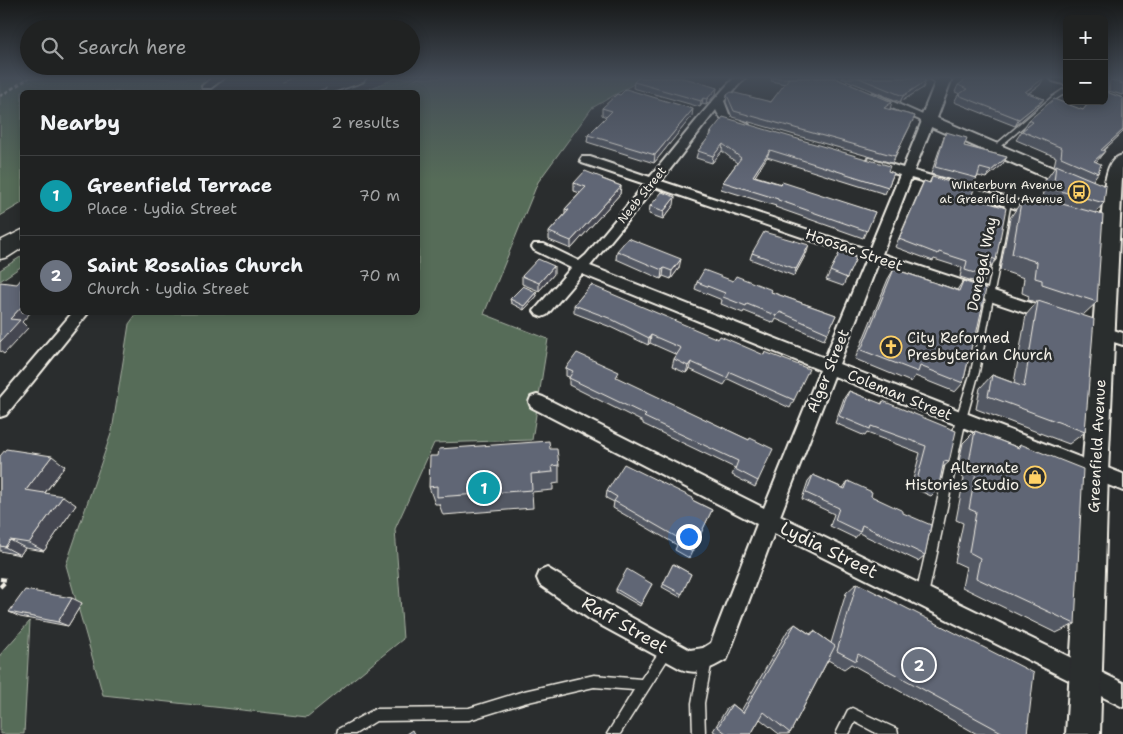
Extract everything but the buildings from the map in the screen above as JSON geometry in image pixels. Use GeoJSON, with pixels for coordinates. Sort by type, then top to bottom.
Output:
{"type":"FeatureCollection","features":[{"type":"Feature","properties":{"kind":"highway"},"geometry":{"type":"LineString","coordinates":[[0,232],[20,220]]}},
{"type":"Feature","properties":{"kind":"highway"},"geometry":{"type":"LineString","coordinates":[[0,251],[20,239]]}},
{"type":"Feature","properties":{"kind":"main road","name":"Alger Street"},"geometry":{"type":"LineString","coordinates":[[928,120],[930,112]]}},
{"type":"Feature","properties":{"kind":"main road"},"geometry":{"type":"LineString","coordinates":[[928,120],[1118,203]]}},
{"type":"Feature","properties":{"kind":"main road","name":"Greenfield Avenue"},"geometry":{"type":"LineString","coordinates":[[1083,734],[1103,333],[1106,230],[1118,203],[1117,167],[1123,160]]}},
{"type":"Feature","properties":{"kind":"street","name":"Neeb Street"},"geometry":{"type":"LineString","coordinates":[[542,311],[581,266],[592,258],[698,127],[701,112]]}},
{"type":"Feature","properties":{"kind":"street"},"geometry":{"type":"LineString","coordinates":[[721,112],[727,121],[755,129]]}},
{"type":"Feature","properties":{"kind":"street"},"geometry":{"type":"LineString","coordinates":[[910,112],[928,120]]}},
{"type":"Feature","properties":{"kind":"street","name":"Alger Street"},"geometry":{"type":"LineString","coordinates":[[706,659],[719,651],[768,520],[928,120]]}},
{"type":"Feature","properties":{"kind":"street"},"geometry":{"type":"LineString","coordinates":[[856,158],[1052,215]]}},
{"type":"Feature","properties":{"kind":"street","name":"Hoosac Street"},"geometry":{"type":"LineString","coordinates":[[586,160],[1068,321]]}},
{"type":"Feature","properties":{"kind":"street","name":"Coleman Street"},"geometry":{"type":"LineString","coordinates":[[539,247],[601,276],[1123,483]]}},
{"type":"Feature","properties":{"kind":"street"},"geometry":{"type":"LineString","coordinates":[[0,410],[79,315]]}},
{"type":"Feature","properties":{"kind":"street","name":"Lydia Street"},"geometry":{"type":"LineString","coordinates":[[537,402],[768,520],[1123,695]]}},
{"type":"Feature","properties":{"kind":"street","name":"Raff Street"},"geometry":{"type":"LineString","coordinates":[[547,578],[598,612],[667,650],[689,661],[706,659]]}},
{"type":"Feature","properties":{"kind":"lane"},"geometry":{"type":"LineString","coordinates":[[994,149],[1037,112]]}},
{"type":"Feature","properties":{"kind":"lane","name":"Donegal Way"},"geometry":{"type":"LineString","coordinates":[[922,595],[961,419],[974,372],[1008,202]]}},
{"type":"Feature","properties":{"kind":"lane"},"geometry":{"type":"LineString","coordinates":[[613,734],[667,650]]}},
{"type":"Feature","properties":{"kind":"lane"},"geometry":{"type":"LineString","coordinates":[[699,734],[698,703],[706,659]]}},
{"type":"Feature","properties":{"kind":"lane"},"geometry":{"type":"LineString","coordinates":[[343,734],[375,715],[469,714],[524,697],[594,681],[644,685]]}},
{"type":"Feature","properties":{"kind":"lane"},"geometry":{"type":"LineString","coordinates":[[842,734],[852,714],[892,734]]}},
{"type":"Feature","properties":{"kind":"path"},"geometry":{"type":"LineString","coordinates":[[0,579],[7,580],[0,587]]}},
{"type":"Feature","properties":{"kind":"green space"},"geometry":{"type":"Polygon","coordinates":[[[0,112],[20,112],[20,204],[0,216],[0,112]]]}},
{"type":"Feature","properties":{"kind":"green space"},"geometry":{"type":"Polygon","coordinates":[[[420,112],[589,112],[538,182],[484,314],[548,339],[532,440],[434,443],[395,529],[403,639],[307,717],[103,695],[66,565],[112,431],[129,324],[136,315],[420,315],[420,112]]]}},
{"type":"Feature","properties":{"kind":"green space"},"geometry":{"type":"Polygon","coordinates":[[[20,257],[20,267],[0,281],[0,270],[20,257]]]}},
{"type":"Feature","properties":{"kind":"green space"},"geometry":{"type":"Polygon","coordinates":[[[30,621],[24,734],[0,734],[0,655],[30,621]]]}},
{"type":"Feature","properties":{"kind":"place","name":"Winterburn Avenue at Greenfield Avenue"},"geometry":{"type":"Point","coordinates":[1079,192]}},
{"type":"Feature","properties":{"kind":"place","name":"City Reformed Presbyterian Church"},"geometry":{"type":"Point","coordinates":[891,347]}},
{"type":"Feature","properties":{"kind":"place","name":"Alternate Histories Studio"},"geometry":{"type":"Point","coordinates":[1035,477]}},
{"type":"Feature","properties":{"kind":"place","name":"Greenfield Terrace"},"geometry":{"type":"Point","coordinates":[484,488]}},
{"type":"Feature","properties":{"kind":"place","name":"Saint Rosalias Church"},"geometry":{"type":"Point","coordinates":[919,665]}}]}
